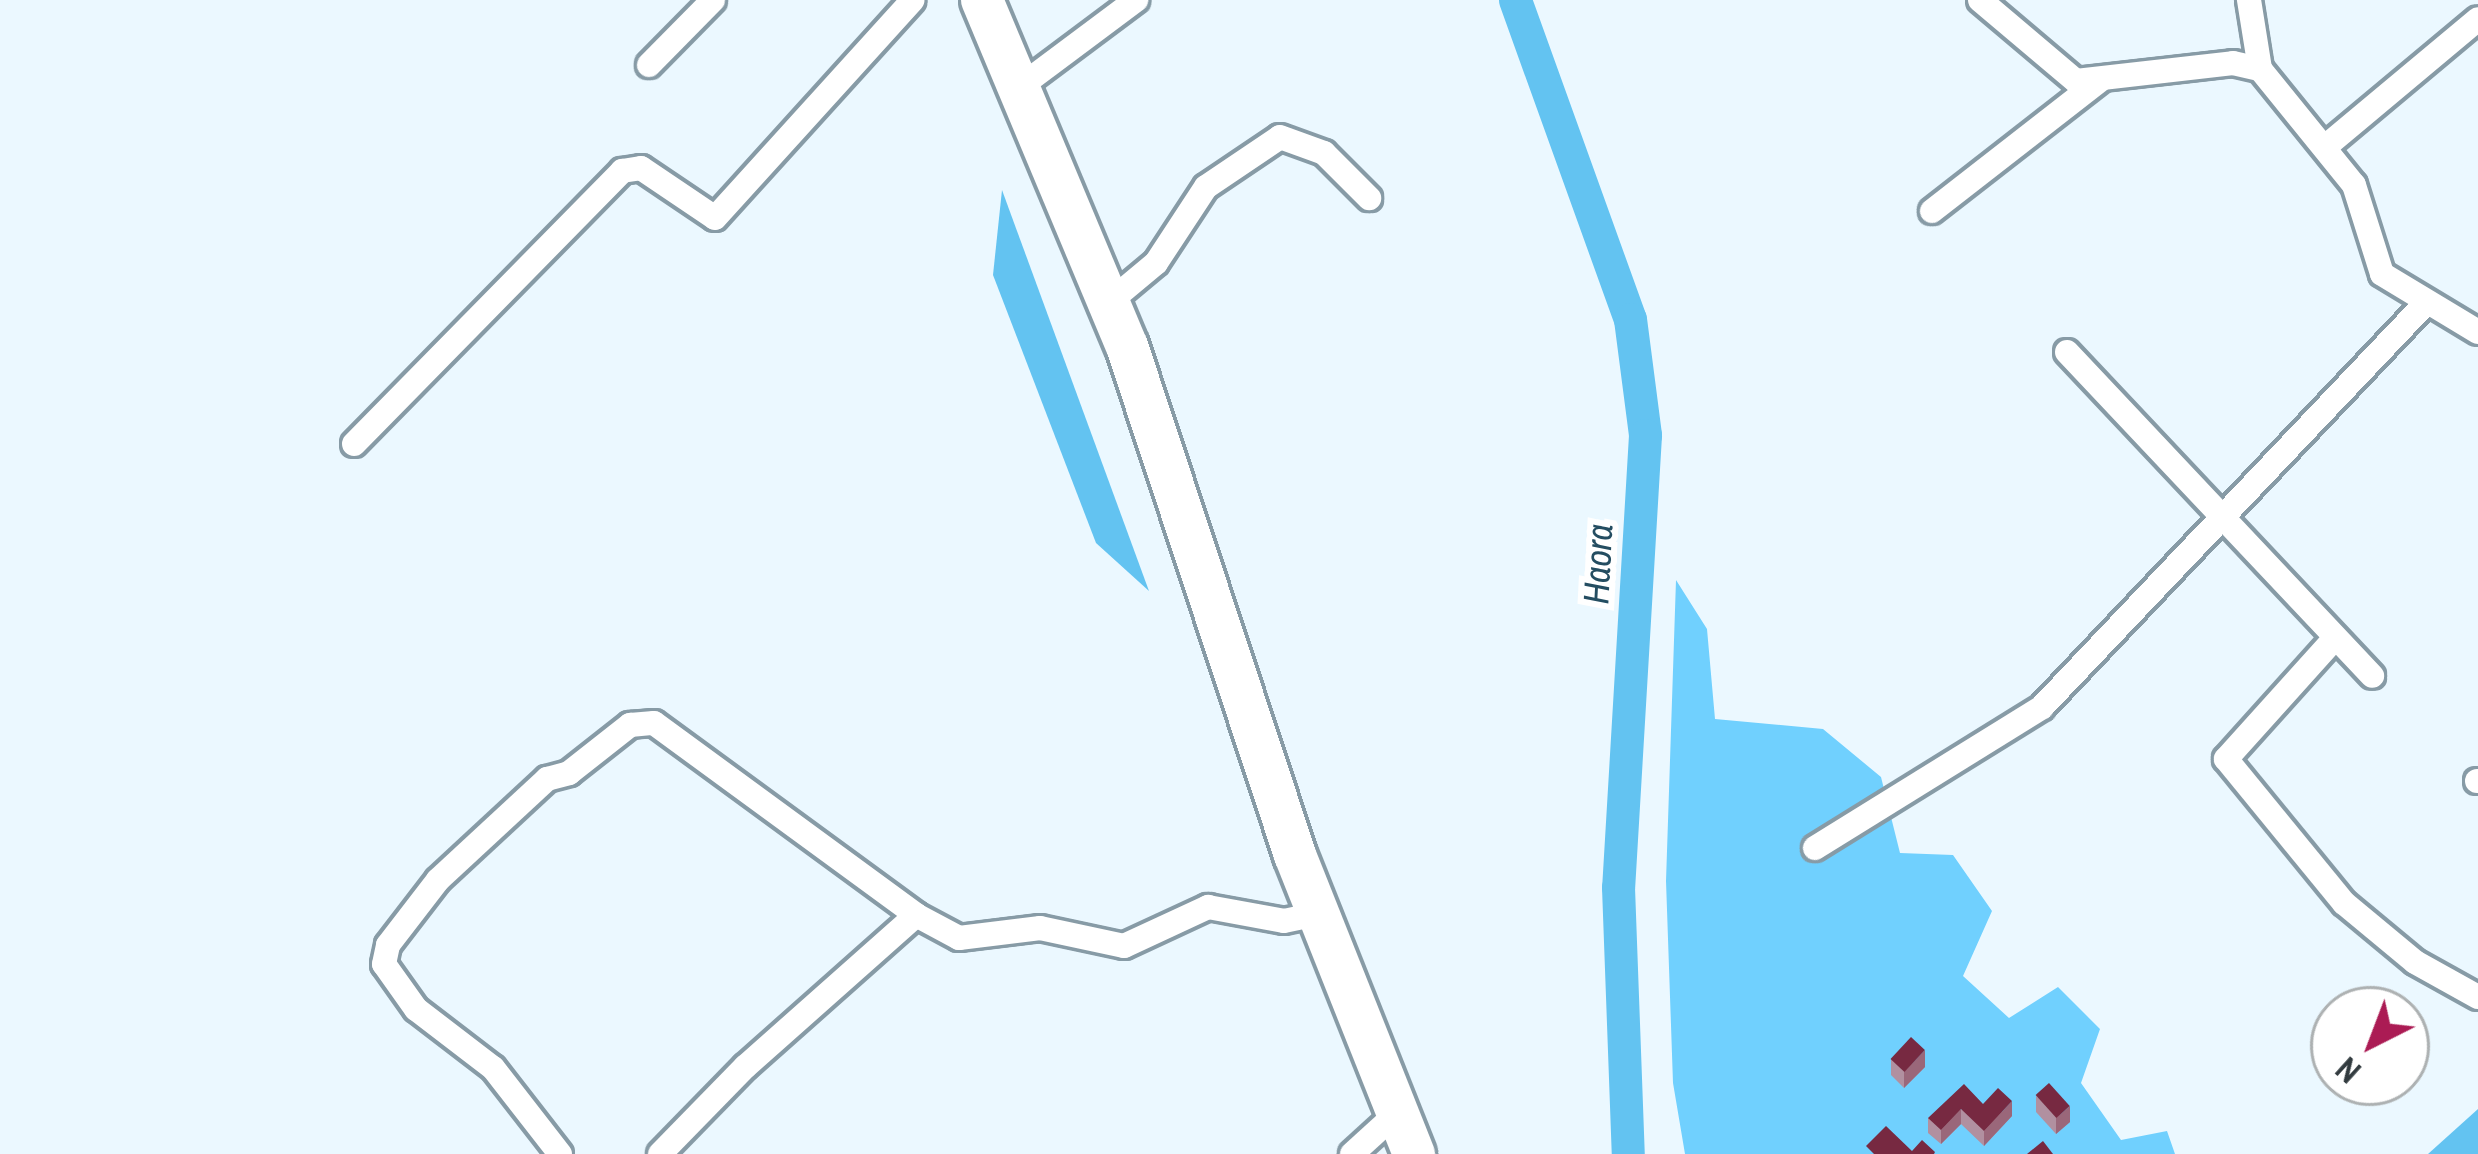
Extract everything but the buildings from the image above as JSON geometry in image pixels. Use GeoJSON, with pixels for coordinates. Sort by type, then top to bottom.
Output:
{"type":"FeatureCollection","features":[{"type":"Feature","properties":{"kind":"highway"},"geometry":{"type":"LineString","coordinates":[[982,0],[1108,303],[1206,568],[1318,914],[1414,1154]]}},
{"type":"Feature","properties":{"kind":"street"},"geometry":{"type":"LineString","coordinates":[[649,65],[713,0]]}},
{"type":"Feature","properties":{"kind":"street"},"geometry":{"type":"LineString","coordinates":[[353,444],[622,171],[641,168],[707,218],[723,211],[913,0]]}},
{"type":"Feature","properties":{"kind":"street"},"geometry":{"type":"LineString","coordinates":[[1017,89],[1136,0]]}},
{"type":"Feature","properties":{"kind":"street"},"geometry":{"type":"LineString","coordinates":[[1980,0],[2064,76],[2102,79],[2233,64],[2260,69]]}},
{"type":"Feature","properties":{"kind":"street"},"geometry":{"type":"LineString","coordinates":[[2249,0],[2260,69],[2354,185],[2382,274],[2478,332]]}},
{"type":"Feature","properties":{"kind":"street"},"geometry":{"type":"LineString","coordinates":[[2325,147],[2478,20]]}},
{"type":"Feature","properties":{"kind":"street"},"geometry":{"type":"LineString","coordinates":[[1932,211],[2102,79]]}},
{"type":"Feature","properties":{"kind":"street"},"geometry":{"type":"LineString","coordinates":[[1108,303],[1156,263],[1206,188],[1280,136],[1324,153],[1369,198]]}},
{"type":"Feature","properties":{"kind":"street"},"geometry":{"type":"LineString","coordinates":[[1814,848],[2042,707],[2425,304]]}},
{"type":"Feature","properties":{"kind":"street"},"geometry":{"type":"LineString","coordinates":[[2067,352],[2372,676]]}},
{"type":"Feature","properties":{"kind":"street"},"geometry":{"type":"LineString","coordinates":[[2335,638],[2226,760],[2344,903],[2415,962],[2478,997]]}},
{"type":"Feature","properties":{"kind":"street"},"geometry":{"type":"LineString","coordinates":[[560,1154],[494,1068],[416,1009],[384,964],[388,945],[438,880],[547,779],[569,773],[631,725],[654,723],[916,915],[959,938],[1040,928],[1124,946],[1208,907],[1284,920],[1318,914]]}},
{"type":"Feature","properties":{"kind":"street"},"geometry":{"type":"LineString","coordinates":[[660,1154],[745,1066],[916,915]]}},
{"type":"Feature","properties":{"kind":"street"},"geometry":{"type":"LineString","coordinates":[[1352,1154],[1397,1113]]}},
{"type":"Feature","properties":{"kind":"shaded area"},"geometry":{"type":"Polygon","coordinates":[[[1002,190],[1149,591],[1096,543],[993,275],[1002,190]]]}},
{"type":"Feature","properties":{"kind":"shaded area"},"geometry":{"type":"Polygon","coordinates":[[[1676,580],[1707,629],[1715,719],[1823,729],[1881,777],[1900,853],[1953,855],[1992,911],[1963,976],[2009,1018],[2058,987],[2100,1029],[2081,1083],[2121,1140],[2167,1131],[2175,1154],[1685,1154],[1673,1083],[1666,881],[1676,580]]]}},
{"type":"Feature","properties":{"kind":"shaded area"},"geometry":{"type":"Polygon","coordinates":[[[2478,1109],[2478,1154],[2428,1154],[2478,1109]]]}},
{"type":"Feature","properties":{"kind":"waterway","name":"Haora"},"geometry":{"type":"LineString","coordinates":[[1515,0],[1630,319],[1645,435],[1618,887],[1628,1154]]}}]}
